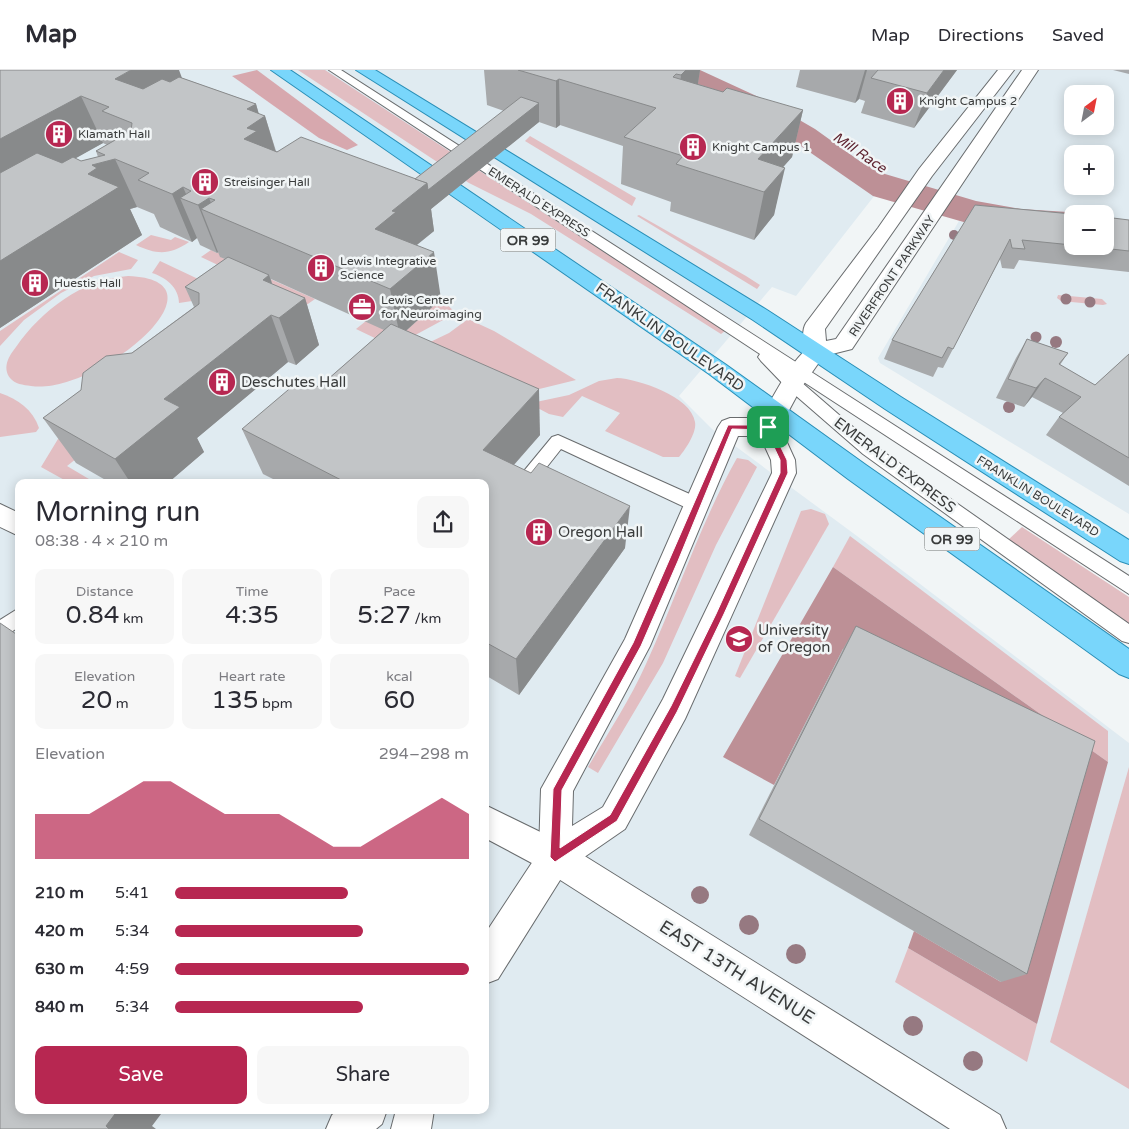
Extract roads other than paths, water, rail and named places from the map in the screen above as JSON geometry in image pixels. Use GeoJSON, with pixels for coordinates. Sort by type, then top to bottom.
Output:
{"type":"FeatureCollection","features":[{"type":"Feature","properties":{"kind":"main road","name":"FRANKLIN BOULEVARD"},"geometry":{"type":"LineString","coordinates":[[279,70],[772,419],[857,472],[1129,665]]}},
{"type":"Feature","properties":{"kind":"main road","name":"FRANKLIN BOULEVARD"},"geometry":{"type":"LineString","coordinates":[[364,70],[816,351],[893,403],[1129,553]]}},
{"type":"Feature","properties":{"kind":"street"},"geometry":{"type":"LineString","coordinates":[[489,960],[555,857],[614,818],[674,709],[720,614],[784,473],[783,460],[772,419],[796,377],[816,351],[814,328],[920,180],[1006,70]]}},
{"type":"Feature","properties":{"kind":"street","name":"RIVERFRONT PARKWAY"},"geometry":{"type":"LineString","coordinates":[[816,351],[844,344],[1030,70]]}},
{"type":"Feature","properties":{"kind":"street"},"geometry":{"type":"LineString","coordinates":[[555,857],[557,789],[636,646],[730,426],[772,419]]}},
{"type":"Feature","properties":{"kind":"street"},"geometry":{"type":"LineString","coordinates":[[0,514],[15,523]]}},
{"type":"Feature","properties":{"kind":"street","name":"EAST 13TH AVENUE"},"geometry":{"type":"LineString","coordinates":[[489,823],[555,857],[986,1129]]}},
{"type":"Feature","properties":{"kind":"street"},"geometry":{"type":"LineString","coordinates":[[346,1129],[363,1114]]}},
{"type":"Feature","properties":{"kind":"street"},"geometry":{"type":"LineString","coordinates":[[411,1129],[414,1114]]}},
{"type":"Feature","properties":{"kind":"lane","name":"EMERALD EXPRESS"},"geometry":{"type":"LineString","coordinates":[[334,70],[744,335],[796,377],[869,450],[1129,635]]}},
{"type":"Feature","properties":{"kind":"lane","name":"EMERALD EXPRESS"},"geometry":{"type":"LineString","coordinates":[[796,377],[1129,586]]}},
{"type":"Feature","properties":{"kind":"lane"},"geometry":{"type":"LineString","coordinates":[[516,493],[558,441],[697,505]]}},
{"type":"Feature","properties":{"kind":"lane"},"geometry":{"type":"LineString","coordinates":[[0,631],[15,619]]}},
{"type":"Feature","properties":{"kind":"place","name":"Knight Campus 2"},"geometry":{"type":"Point","coordinates":[900,101]}},
{"type":"Feature","properties":{"kind":"place","name":"Klamath Hall"},"geometry":{"type":"Point","coordinates":[59,134]}},
{"type":"Feature","properties":{"kind":"place","name":"Knight Campus 1"},"geometry":{"type":"Point","coordinates":[693,147]}},
{"type":"Feature","properties":{"kind":"place","name":"Streisinger Hall"},"geometry":{"type":"Point","coordinates":[205,182]}},
{"type":"Feature","properties":{"kind":"place","name":"Lewis Integrative Science"},"geometry":{"type":"Point","coordinates":[321,268]}},
{"type":"Feature","properties":{"kind":"place","name":"Huestis Hall"},"geometry":{"type":"Point","coordinates":[35,283]}},
{"type":"Feature","properties":{"kind":"place","name":"Lewis Center for Neuroimaging"},"geometry":{"type":"Point","coordinates":[362,307]}},
{"type":"Feature","properties":{"kind":"place","name":"Deschutes Hall"},"geometry":{"type":"Point","coordinates":[222,382]}},
{"type":"Feature","properties":{"kind":"place","name":"Oregon Hall"},"geometry":{"type":"Point","coordinates":[539,532]}},
{"type":"Feature","properties":{"kind":"place","name":"University of Oregon"},"geometry":{"type":"Point","coordinates":[739,639]}},
{"type":"Feature","properties":{"kind":"water label","name":"Mill Race"},"geometry":{"type":"Point","coordinates":[860,152]}}]}
